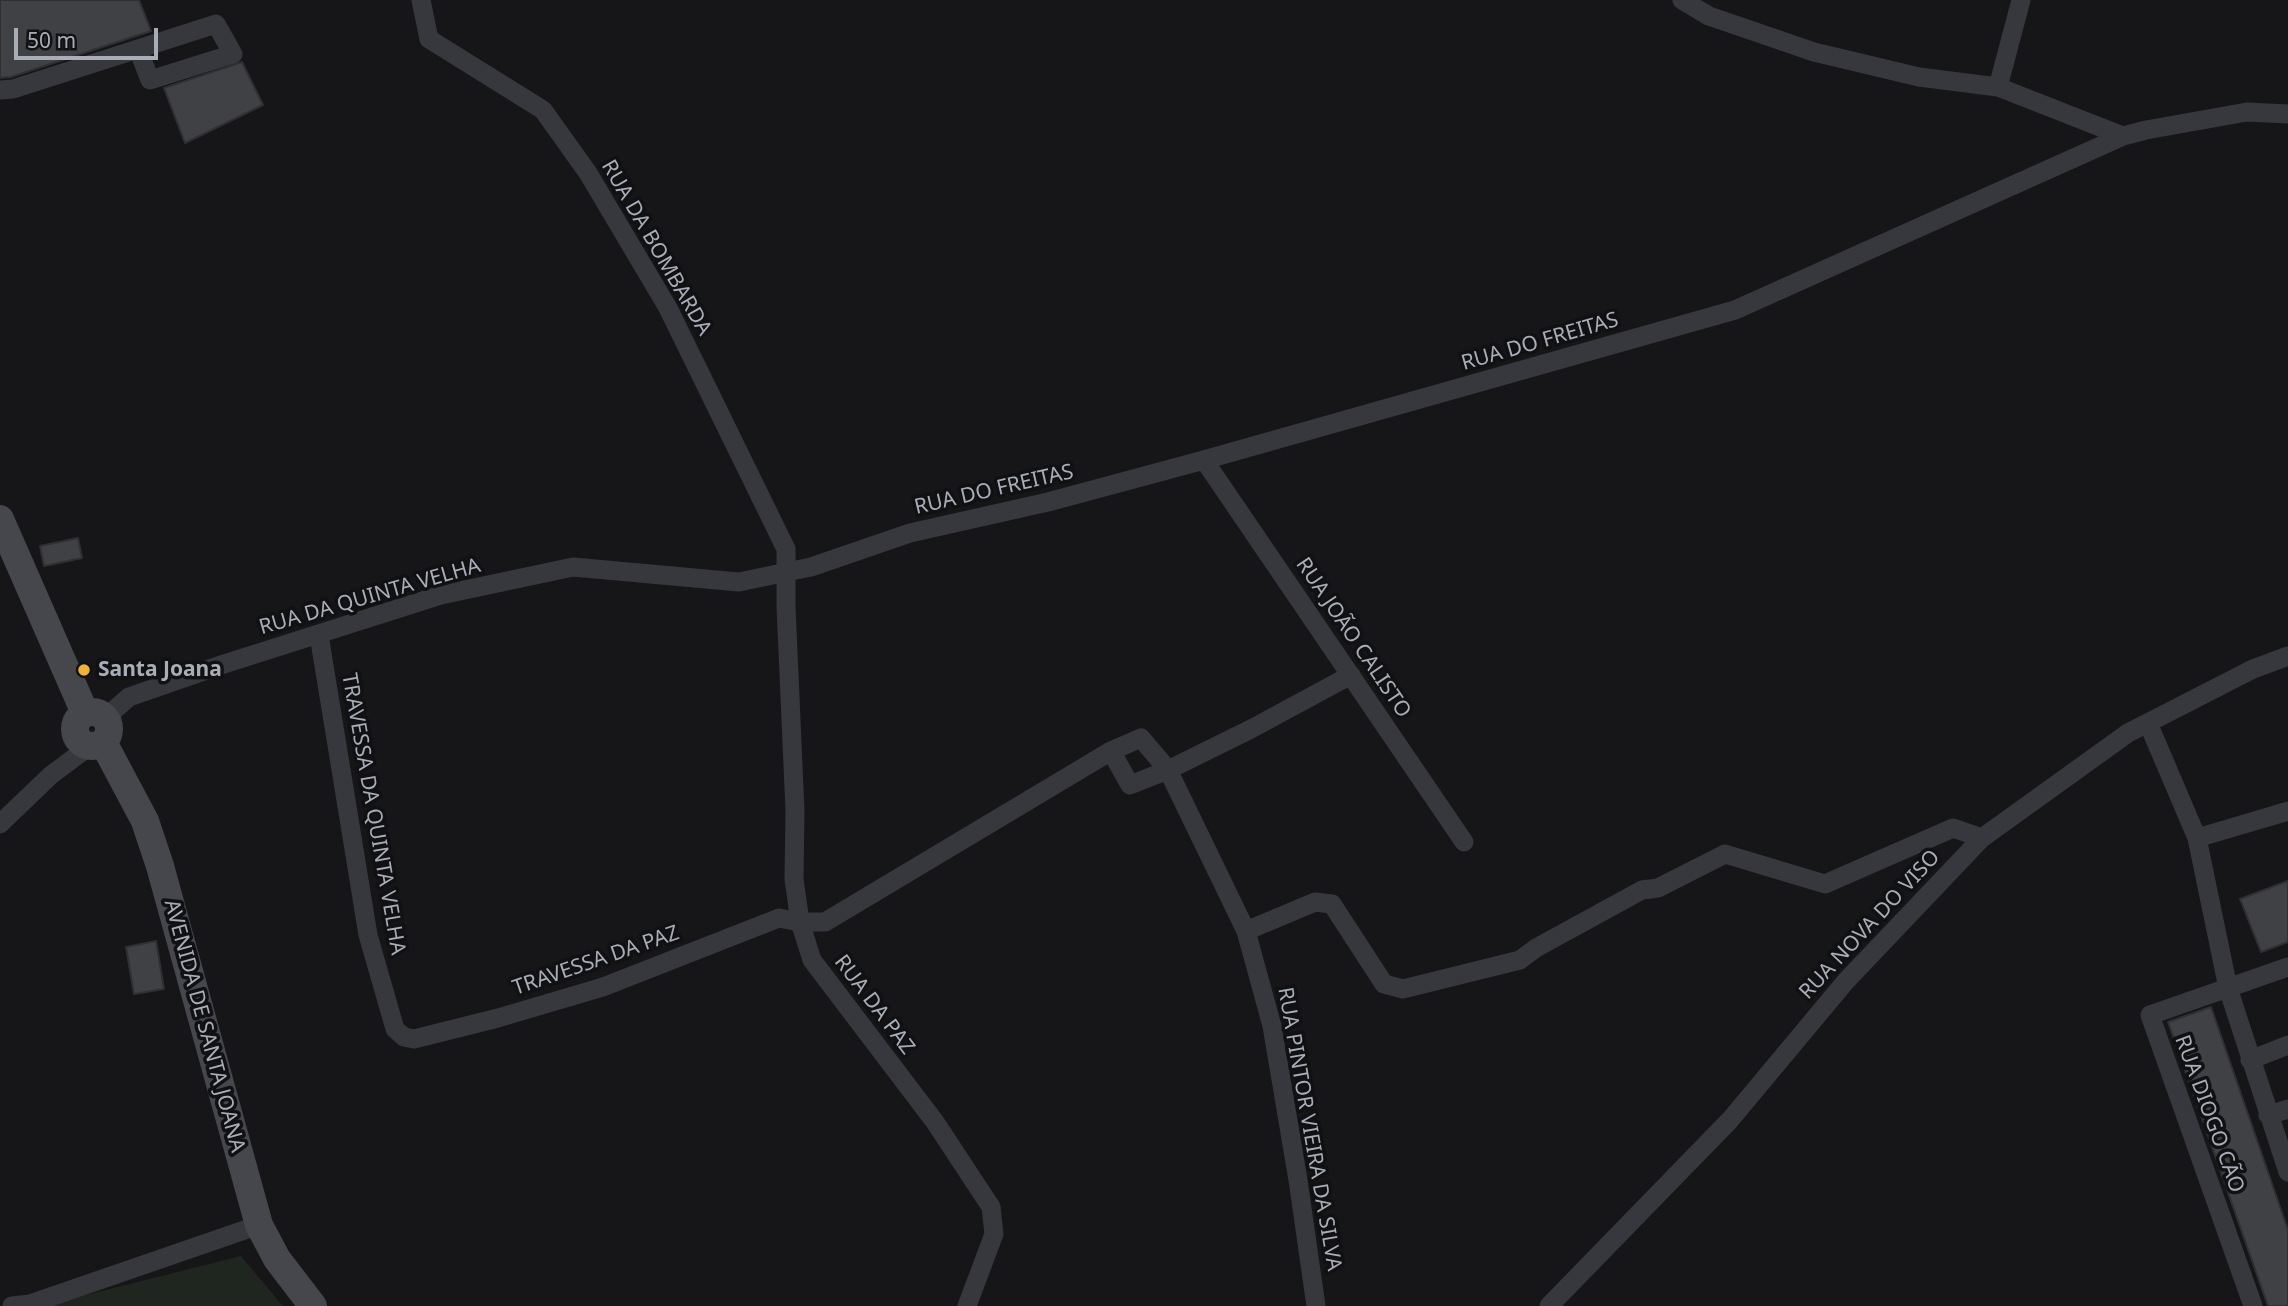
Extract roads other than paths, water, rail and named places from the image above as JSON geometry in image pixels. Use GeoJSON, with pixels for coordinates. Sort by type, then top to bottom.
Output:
{"type":"FeatureCollection","features":[{"type":"Feature","properties":{"kind":"street","name":"RUA DA BOMBARDA"},"geometry":{"type":"LineString","coordinates":[[421,0],[429,39],[543,110],[587,173],[668,308],[786,549],[785,572]]}},
{"type":"Feature","properties":{"kind":"street"},"geometry":{"type":"LineString","coordinates":[[1682,0],[1709,16],[1814,51],[1919,77],[1998,87],[2123,136]]}},
{"type":"Feature","properties":{"kind":"street"},"geometry":{"type":"LineString","coordinates":[[1998,87],[2021,0]]}},
{"type":"Feature","properties":{"kind":"street"},"geometry":{"type":"LineString","coordinates":[[0,90],[13,89],[138,49]]}},
{"type":"Feature","properties":{"kind":"street","name":"RUA DO FREITAS"},"geometry":{"type":"LineString","coordinates":[[785,572],[811,567],[910,533],[1048,502],[1734,310],[2123,136],[2247,112],[2288,114]]}},
{"type":"Feature","properties":{"kind":"street","name":"RUA JOÃO CALISTO"},"geometry":{"type":"LineString","coordinates":[[1203,460],[1464,842]]}},
{"type":"Feature","properties":{"kind":"street","name":"AVENIDA DE SANTA JOANA"},"geometry":{"type":"LineString","coordinates":[[0,519],[96,729],[145,821],[160,866],[259,1225],[277,1259],[313,1306]]}},
{"type":"Feature","properties":{"kind":"street","name":"RUA DA QUINTA VELHA"},"geometry":{"type":"LineString","coordinates":[[0,824],[129,698],[224,664],[441,595],[573,567],[740,582],[785,572]]}},
{"type":"Feature","properties":{"kind":"street","name":"RUA DA PAZ"},"geometry":{"type":"LineString","coordinates":[[785,572],[795,811],[794,879],[800,922],[812,960],[934,1122],[991,1207],[994,1234],[967,1306]]}},
{"type":"Feature","properties":{"kind":"street","name":"TRAVESSA DA QUINTA VELHA"},"geometry":{"type":"LineString","coordinates":[[319,635],[368,935],[395,1029],[404,1037]]}},
{"type":"Feature","properties":{"kind":"street","name":"RUA NOVA DO VISO"},"geometry":{"type":"LineString","coordinates":[[1549,1306],[1730,1120],[1846,981],[1982,838],[2127,733],[2253,669],[2288,656]]}},
{"type":"Feature","properties":{"kind":"street"},"geometry":{"type":"LineString","coordinates":[[1111,751],[1130,785],[1168,770],[1251,729],[1351,675]]}},
{"type":"Feature","properties":{"kind":"street"},"geometry":{"type":"LineString","coordinates":[[2148,723],[2197,838],[2228,988],[2288,1172]]}},
{"type":"Feature","properties":{"kind":"street","name":"RUA PINTOR VIEIRA DA SILVA"},"geometry":{"type":"LineString","coordinates":[[1111,751],[1142,738],[1168,770],[1246,931],[1272,1026],[1316,1306]]}},
{"type":"Feature","properties":{"kind":"street","name":"TRAVESSA DA PAZ"},"geometry":{"type":"LineString","coordinates":[[404,1037],[414,1039],[486,1021],[603,987],[779,918],[800,922],[825,922],[1111,751]]}},
{"type":"Feature","properties":{"kind":"street"},"geometry":{"type":"LineString","coordinates":[[2197,838],[2288,811]]}},
{"type":"Feature","properties":{"kind":"street"},"geometry":{"type":"LineString","coordinates":[[1246,931],[1315,902],[1332,904],[1384,984],[1403,989],[1520,960],[1536,948],[1642,890],[1658,888],[1725,854],[1825,884],[1954,828],[1982,838]]}},
{"type":"Feature","properties":{"kind":"street"},"geometry":{"type":"LineString","coordinates":[[2228,988],[2288,967]]}},
{"type":"Feature","properties":{"kind":"street","name":"RUA DIOGO CÃO"},"geometry":{"type":"LineString","coordinates":[[2228,988],[2150,1015],[2253,1306]]}},
{"type":"Feature","properties":{"kind":"street"},"geometry":{"type":"LineString","coordinates":[[2250,1060],[2288,1045]]}},
{"type":"Feature","properties":{"kind":"street"},"geometry":{"type":"LineString","coordinates":[[2269,1115],[2288,1109]]}},
{"type":"Feature","properties":{"kind":"street"},"geometry":{"type":"LineString","coordinates":[[12,1306],[30,1304],[259,1225]]}},
{"type":"Feature","properties":{"kind":"place","name":"Santa Joana"},"geometry":{"type":"Point","coordinates":[84,670]}}]}
